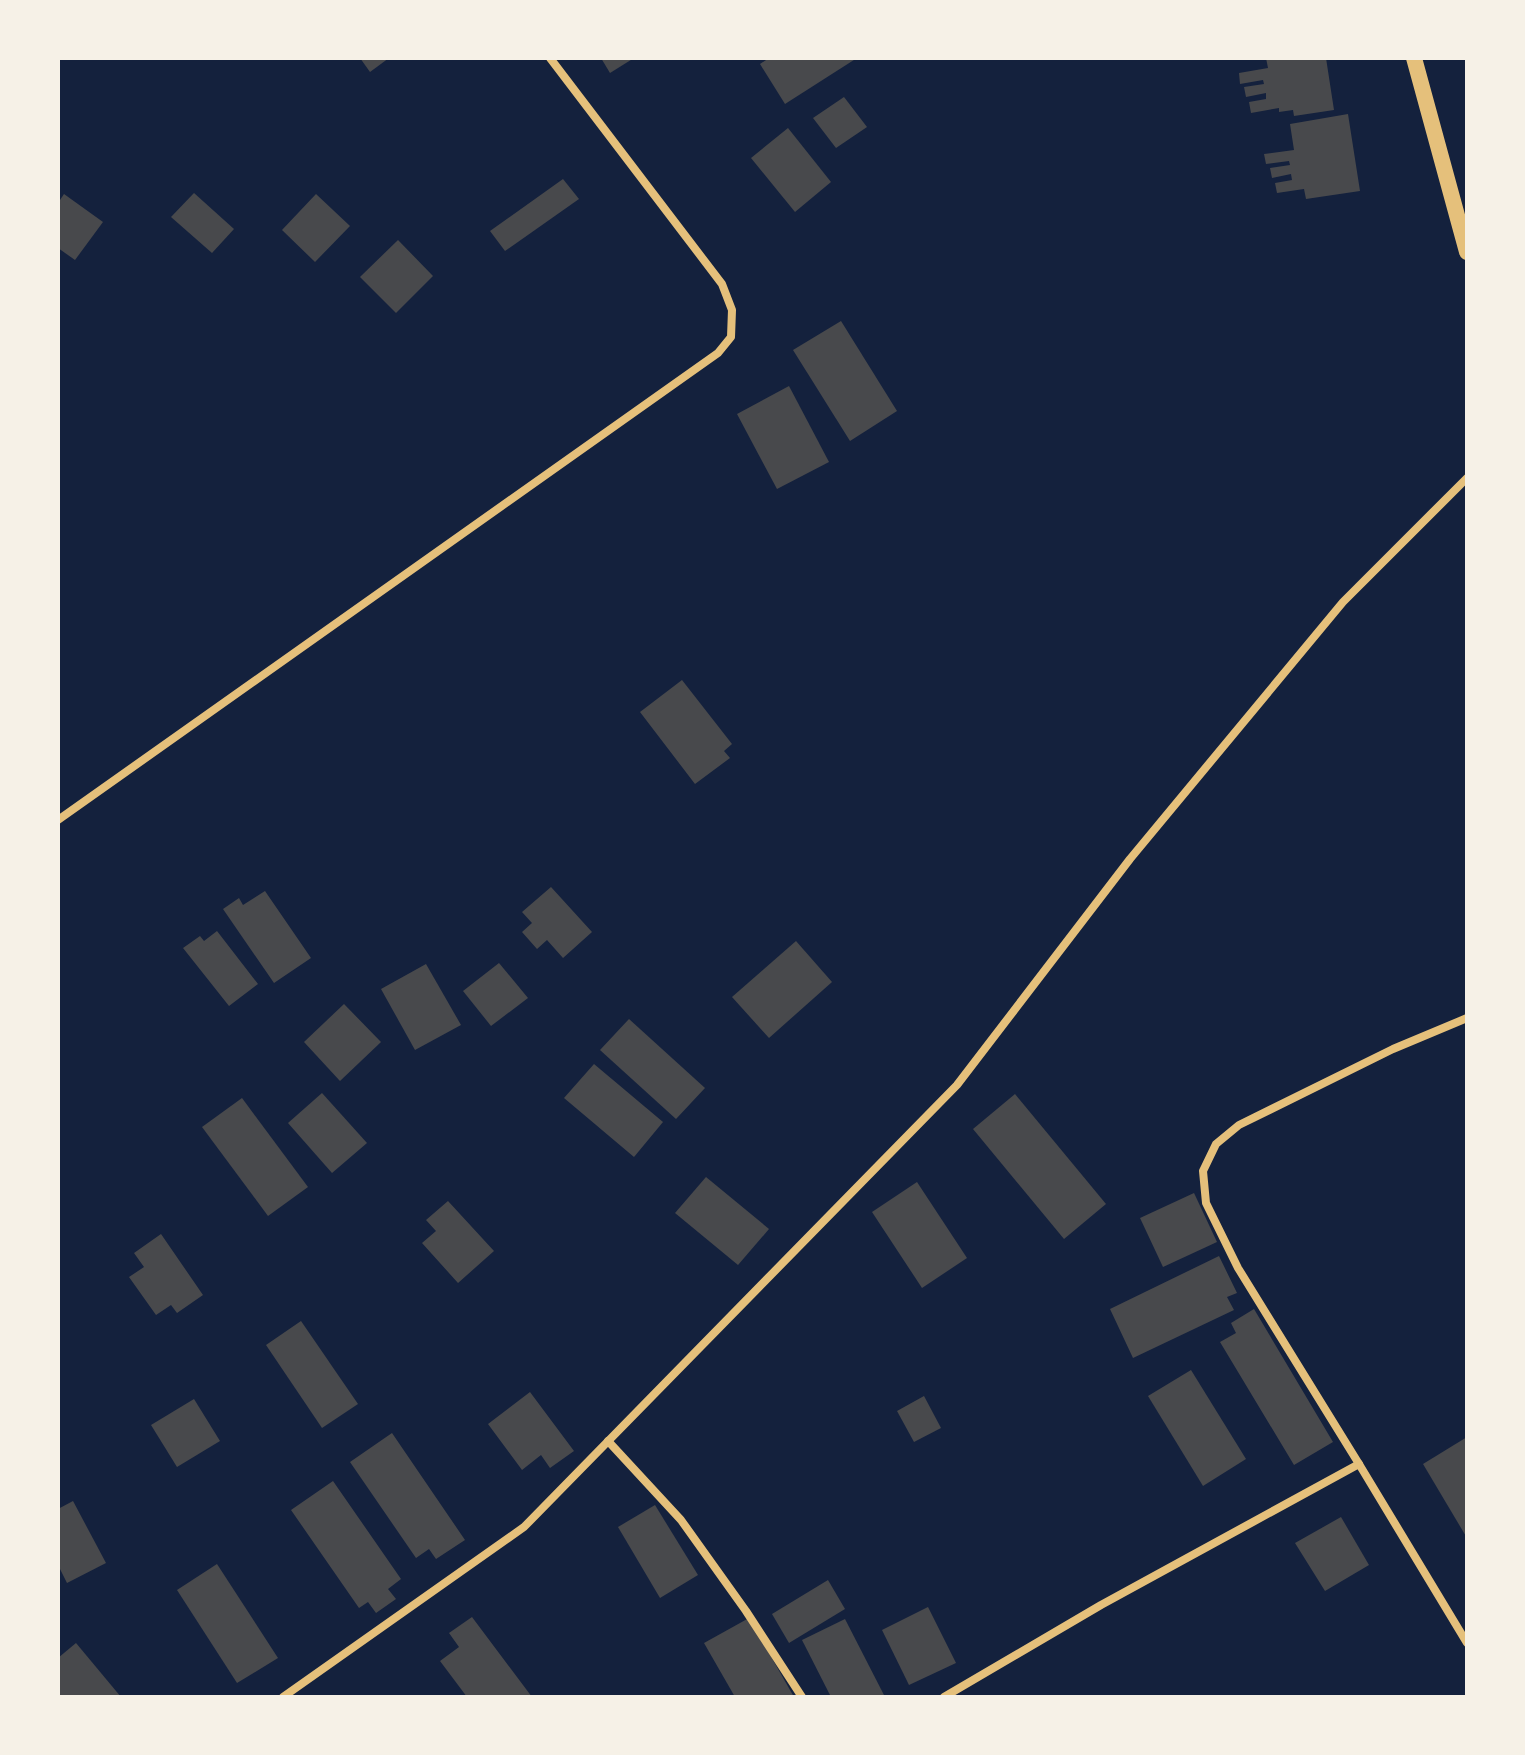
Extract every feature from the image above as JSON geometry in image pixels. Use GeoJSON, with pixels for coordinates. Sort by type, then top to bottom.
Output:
{"type":"FeatureCollection","features":[{"type":"Feature","properties":{"kind":"main road"},"geometry":{"type":"LineString","coordinates":[[1414,58],[1467,252]]}},
{"type":"Feature","properties":{"kind":"street"},"geometry":{"type":"LineString","coordinates":[[58,820],[718,353],[731,337],[732,310],[722,284],[550,58]]}},
{"type":"Feature","properties":{"kind":"street"},"geometry":{"type":"LineString","coordinates":[[283,1697],[524,1527],[957,1085],[1130,859],[1343,602],[1467,478]]}},
{"type":"Feature","properties":{"kind":"street"},"geometry":{"type":"LineString","coordinates":[[1467,1018],[1393,1049],[1239,1125],[1216,1144],[1203,1171],[1206,1203],[1238,1268],[1467,1643]]}},
{"type":"Feature","properties":{"kind":"street"},"geometry":{"type":"LineString","coordinates":[[608,1441],[681,1520],[802,1697]]}},
{"type":"Feature","properties":{"kind":"street"},"geometry":{"type":"LineString","coordinates":[[944,1697],[1101,1605],[1359,1464]]}},
{"type":"Feature","properties":{"kind":"building"},"geometry":{"type":"Polygon","coordinates":[[[360,58],[389,58],[370,72],[360,58]]]}},
{"type":"Feature","properties":{"kind":"building"},"geometry":{"type":"Polygon","coordinates":[[[601,58],[634,58],[610,73],[601,58]]]}},
{"type":"Feature","properties":{"kind":"building"},"geometry":{"type":"Polygon","coordinates":[[[769,58],[857,58],[785,104],[760,64],[769,58]]]}},
{"type":"Feature","properties":{"kind":"building"},"geometry":{"type":"Polygon","coordinates":[[[1266,58],[1326,58],[1334,110],[1294,116],[1293,110],[1279,112],[1279,108],[1251,113],[1249,102],[1266,99],[1266,93],[1246,97],[1244,87],[1264,84],[1263,80],[1240,84],[1239,73],[1268,68],[1266,58]]]}},
{"type":"Feature","properties":{"kind":"building"},"geometry":{"type":"Polygon","coordinates":[[[844,97],[867,127],[836,148],[813,118],[844,97]]]}},
{"type":"Feature","properties":{"kind":"building"},"geometry":{"type":"Polygon","coordinates":[[[1348,114],[1360,191],[1306,199],[1304,189],[1277,193],[1275,183],[1292,180],[1291,174],[1272,178],[1270,168],[1290,165],[1289,161],[1266,164],[1264,154],[1294,150],[1290,124],[1348,114]]]}},
{"type":"Feature","properties":{"kind":"building"},"geometry":{"type":"Polygon","coordinates":[[[788,128],[831,182],[795,212],[751,158],[788,128]]]}},
{"type":"Feature","properties":{"kind":"building"},"geometry":{"type":"Polygon","coordinates":[[[563,179],[579,199],[505,251],[490,231],[563,179]]]}},
{"type":"Feature","properties":{"kind":"building"},"geometry":{"type":"Polygon","coordinates":[[[194,193],[234,229],[212,253],[171,217],[194,193]]]}},
{"type":"Feature","properties":{"kind":"building"},"geometry":{"type":"Polygon","coordinates":[[[64,194],[103,222],[75,260],[58,248],[58,203],[64,194]]]}},
{"type":"Feature","properties":{"kind":"building"},"geometry":{"type":"Polygon","coordinates":[[[316,194],[350,226],[315,262],[282,230],[316,194]]]}},
{"type":"Feature","properties":{"kind":"building"},"geometry":{"type":"Polygon","coordinates":[[[398,240],[433,276],[396,313],[360,277],[398,240]]]}},
{"type":"Feature","properties":{"kind":"building"},"geometry":{"type":"Polygon","coordinates":[[[841,321],[897,411],[850,441],[793,350],[841,321]]]}},
{"type":"Feature","properties":{"kind":"building"},"geometry":{"type":"Polygon","coordinates":[[[789,386],[829,462],[777,489],[737,414],[789,386]]]}},
{"type":"Feature","properties":{"kind":"building"},"geometry":{"type":"Polygon","coordinates":[[[682,680],[732,744],[724,751],[730,758],[695,784],[640,712],[682,680]]]}},
{"type":"Feature","properties":{"kind":"building"},"geometry":{"type":"Polygon","coordinates":[[[551,887],[592,932],[563,958],[547,940],[537,949],[522,932],[532,923],[522,912],[551,887]]]}},
{"type":"Feature","properties":{"kind":"building"},"geometry":{"type":"Polygon","coordinates":[[[265,891],[311,958],[274,983],[223,909],[239,898],[243,905],[265,891]]]}},
{"type":"Feature","properties":{"kind":"building"},"geometry":{"type":"Polygon","coordinates":[[[217,931],[258,984],[229,1006],[183,948],[200,936],[204,941],[217,931]]]}},
{"type":"Feature","properties":{"kind":"building"},"geometry":{"type":"Polygon","coordinates":[[[796,941],[832,982],[769,1038],[732,997],[796,941]]]}},
{"type":"Feature","properties":{"kind":"building"},"geometry":{"type":"Polygon","coordinates":[[[499,963],[528,998],[491,1026],[463,991],[499,963]]]}},
{"type":"Feature","properties":{"kind":"building"},"geometry":{"type":"Polygon","coordinates":[[[426,964],[461,1025],[415,1050],[381,989],[426,964]]]}},
{"type":"Feature","properties":{"kind":"building"},"geometry":{"type":"Polygon","coordinates":[[[344,1004],[381,1042],[340,1081],[304,1042],[344,1004]]]}},
{"type":"Feature","properties":{"kind":"building"},"geometry":{"type":"Polygon","coordinates":[[[629,1019],[705,1088],[676,1119],[600,1050],[629,1019]]]}},
{"type":"Feature","properties":{"kind":"building"},"geometry":{"type":"Polygon","coordinates":[[[594,1064],[663,1122],[634,1157],[564,1098],[594,1064]]]}},
{"type":"Feature","properties":{"kind":"building"},"geometry":{"type":"Polygon","coordinates":[[[322,1093],[367,1143],[332,1173],[288,1123],[322,1093]]]}},
{"type":"Feature","properties":{"kind":"building"},"geometry":{"type":"Polygon","coordinates":[[[1015,1094],[1106,1204],[1064,1239],[973,1129],[1015,1094]]]}},
{"type":"Feature","properties":{"kind":"building"},"geometry":{"type":"Polygon","coordinates":[[[242,1098],[308,1187],[268,1216],[202,1127],[242,1098]]]}},
{"type":"Feature","properties":{"kind":"building"},"geometry":{"type":"Polygon","coordinates":[[[706,1177],[769,1229],[738,1265],[675,1213],[706,1177]]]}},
{"type":"Feature","properties":{"kind":"building"},"geometry":{"type":"Polygon","coordinates":[[[917,1182],[967,1258],[922,1288],[872,1212],[917,1182]]]}},
{"type":"Feature","properties":{"kind":"building"},"geometry":{"type":"Polygon","coordinates":[[[1194,1193],[1217,1242],[1163,1267],[1140,1218],[1194,1193]]]}},
{"type":"Feature","properties":{"kind":"building"},"geometry":{"type":"Polygon","coordinates":[[[448,1201],[494,1251],[458,1283],[422,1243],[436,1231],[426,1220],[448,1201]]]}},
{"type":"Feature","properties":{"kind":"building"},"geometry":{"type":"Polygon","coordinates":[[[161,1234],[203,1295],[177,1313],[171,1305],[156,1315],[129,1277],[144,1267],[134,1253],[161,1234]]]}},
{"type":"Feature","properties":{"kind":"building"},"geometry":{"type":"Polygon","coordinates":[[[1219,1256],[1237,1293],[1227,1297],[1234,1310],[1133,1358],[1110,1309],[1219,1256]]]}},
{"type":"Feature","properties":{"kind":"building"},"geometry":{"type":"Polygon","coordinates":[[[1254,1309],[1333,1442],[1294,1465],[1220,1342],[1236,1333],[1231,1323],[1254,1309]]]}},
{"type":"Feature","properties":{"kind":"building"},"geometry":{"type":"Polygon","coordinates":[[[301,1321],[358,1404],[322,1428],[266,1345],[301,1321]]]}},
{"type":"Feature","properties":{"kind":"building"},"geometry":{"type":"Polygon","coordinates":[[[1191,1370],[1246,1459],[1203,1486],[1148,1396],[1191,1370]]]}},
{"type":"Feature","properties":{"kind":"building"},"geometry":{"type":"Polygon","coordinates":[[[530,1392],[574,1451],[550,1468],[541,1455],[522,1470],[488,1424],[530,1392]]]}},
{"type":"Feature","properties":{"kind":"building"},"geometry":{"type":"Polygon","coordinates":[[[924,1396],[941,1428],[914,1442],[897,1411],[924,1396]]]}},
{"type":"Feature","properties":{"kind":"building"},"geometry":{"type":"Polygon","coordinates":[[[194,1399],[220,1441],[177,1467],[151,1425],[194,1399]]]}},
{"type":"Feature","properties":{"kind":"building"},"geometry":{"type":"Polygon","coordinates":[[[392,1433],[465,1540],[436,1559],[429,1549],[416,1558],[350,1462],[392,1433]]]}},
{"type":"Feature","properties":{"kind":"building"},"geometry":{"type":"Polygon","coordinates":[[[1467,1437],[1467,1538],[1423,1464],[1467,1437]]]}},
{"type":"Feature","properties":{"kind":"building"},"geometry":{"type":"Polygon","coordinates":[[[333,1481],[401,1579],[388,1589],[396,1599],[376,1613],[368,1602],[359,1608],[291,1510],[333,1481]]]}},
{"type":"Feature","properties":{"kind":"building"},"geometry":{"type":"Polygon","coordinates":[[[73,1501],[106,1563],[67,1583],[58,1565],[58,1509],[73,1501]]]}},
{"type":"Feature","properties":{"kind":"building"},"geometry":{"type":"Polygon","coordinates":[[[655,1505],[698,1575],[660,1598],[618,1527],[655,1505]]]}},
{"type":"Feature","properties":{"kind":"building"},"geometry":{"type":"Polygon","coordinates":[[[1341,1517],[1369,1565],[1325,1591],[1295,1543],[1341,1517]]]}},
{"type":"Feature","properties":{"kind":"building"},"geometry":{"type":"Polygon","coordinates":[[[217,1564],[278,1658],[237,1683],[177,1590],[217,1564]]]}},
{"type":"Feature","properties":{"kind":"building"},"geometry":{"type":"Polygon","coordinates":[[[828,1580],[845,1609],[789,1643],[772,1614],[828,1580]]]}},
{"type":"Feature","properties":{"kind":"building"},"geometry":{"type":"Polygon","coordinates":[[[928,1607],[956,1663],[909,1685],[882,1630],[928,1607]]]}},
{"type":"Feature","properties":{"kind":"building"},"geometry":{"type":"Polygon","coordinates":[[[472,1617],[532,1697],[467,1697],[440,1661],[459,1647],[449,1633],[472,1617]]]}},
{"type":"Feature","properties":{"kind":"building"},"geometry":{"type":"Polygon","coordinates":[[[749,1618],[794,1697],[735,1697],[704,1643],[749,1618]]]}},
{"type":"Feature","properties":{"kind":"building"},"geometry":{"type":"Polygon","coordinates":[[[845,1619],[885,1697],[831,1697],[802,1640],[845,1619]]]}},
{"type":"Feature","properties":{"kind":"building"},"geometry":{"type":"Polygon","coordinates":[[[76,1643],[121,1697],[58,1695],[58,1658],[76,1643]]]}}]}
